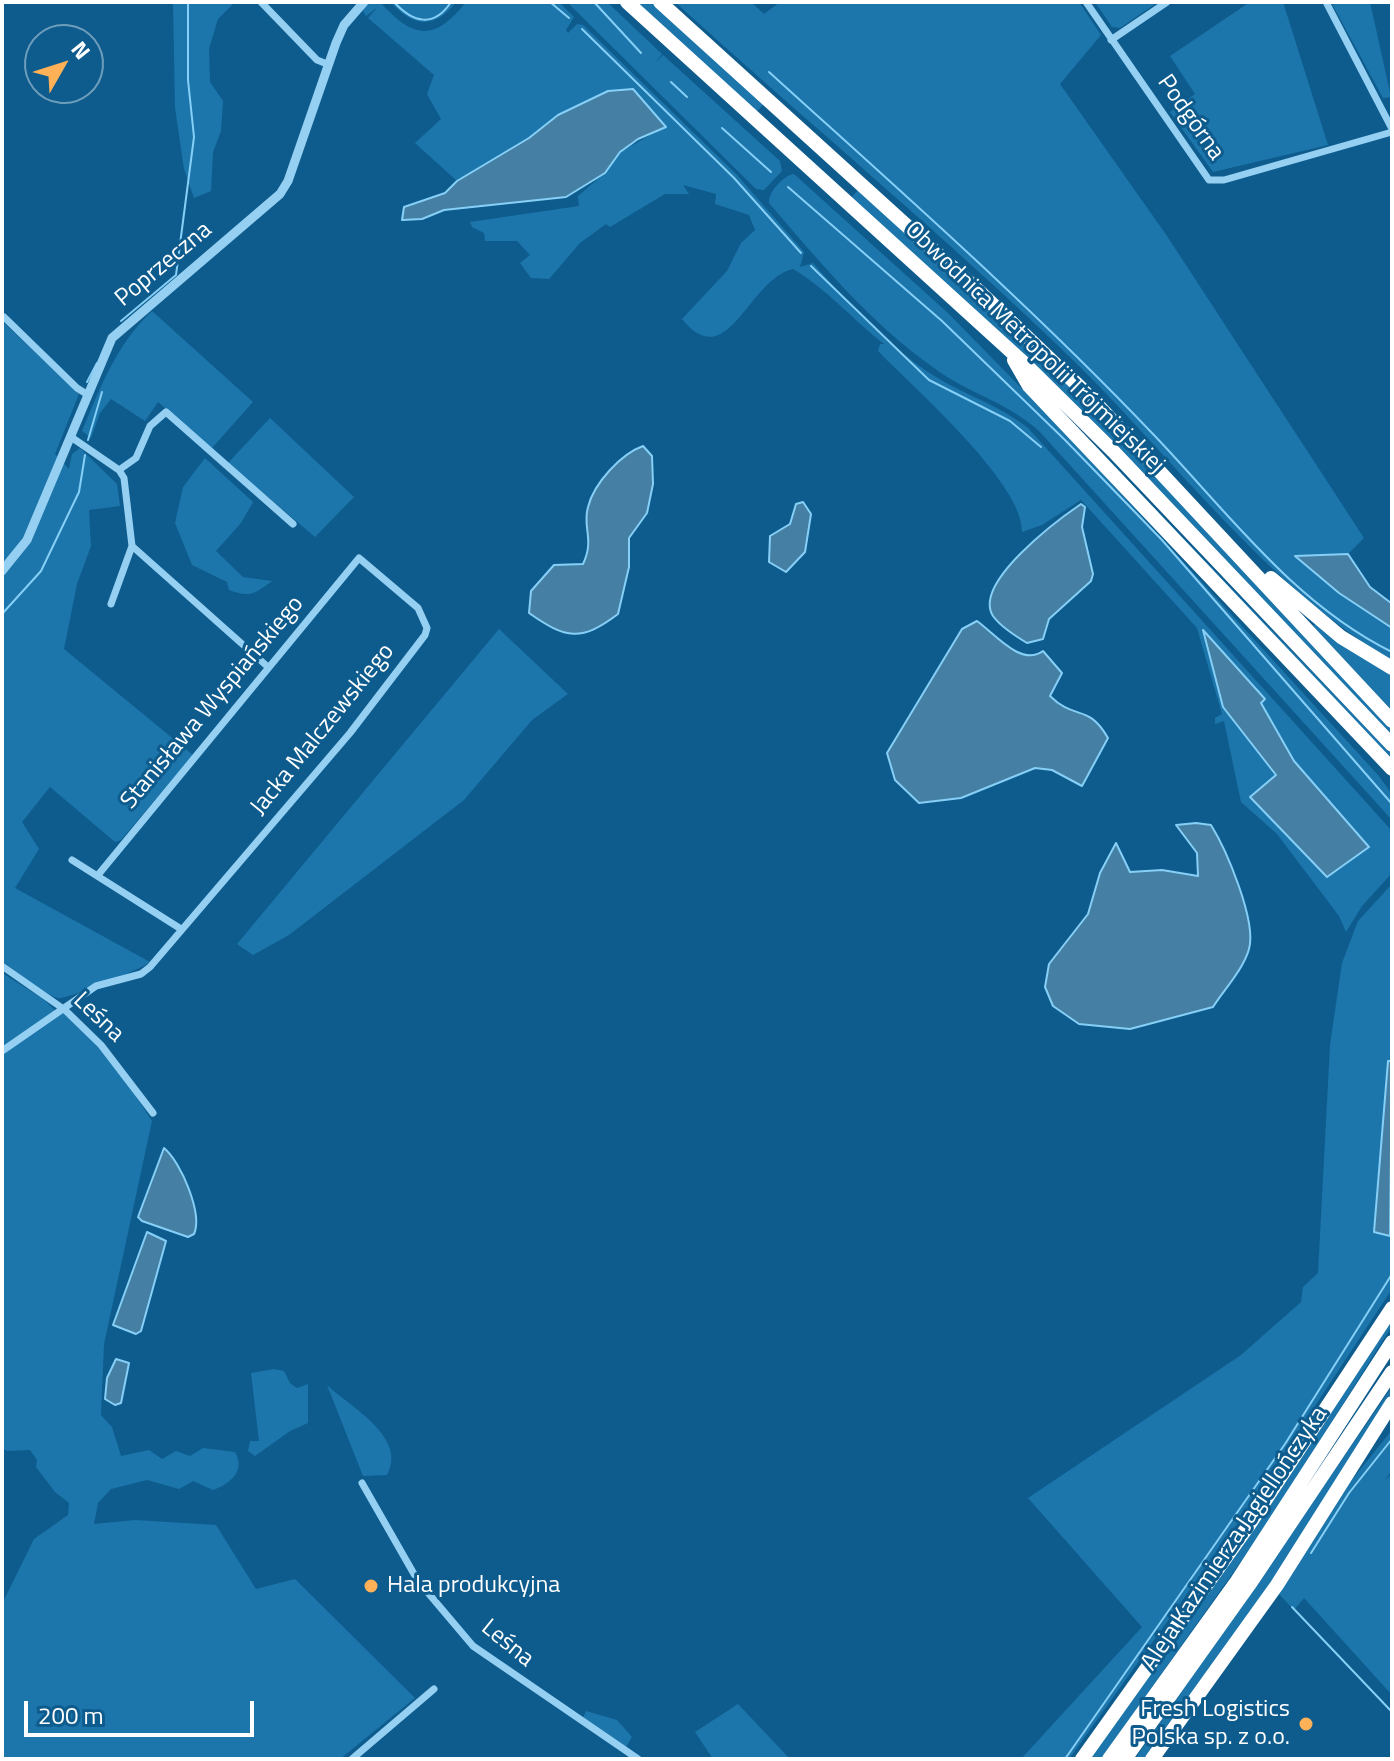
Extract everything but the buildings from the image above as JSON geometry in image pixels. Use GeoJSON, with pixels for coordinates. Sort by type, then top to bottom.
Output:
{"type":"FeatureCollection","features":[{"type":"Feature","properties":{"kind":"highway","name":"Obwodnica Metropolii Trójmiejskiej"},"geometry":{"type":"LineString","coordinates":[[627,2],[1006,346],[1113,451],[1392,745]]}},
{"type":"Feature","properties":{"kind":"highway","name":"Obwodnica Metropolii Trójmiejskiej"},"geometry":{"type":"LineString","coordinates":[[660,2],[1040,348],[1209,523],[1392,721]]}},
{"type":"Feature","properties":{"kind":"highway"},"geometry":{"type":"LineString","coordinates":[[1006,346],[1029,386],[1390,770]]}},
{"type":"Feature","properties":{"kind":"highway"},"geometry":{"type":"LineString","coordinates":[[1209,523],[1319,619],[1392,668]]}},
{"type":"Feature","properties":{"kind":"highway"},"geometry":{"type":"LineString","coordinates":[[1082,1759],[1222,1565],[1392,1308]]}},
{"type":"Feature","properties":{"kind":"highway","name":"Aleja Kazimierza Jagiellończyka"},"geometry":{"type":"LineString","coordinates":[[1109,1759],[1246,1568],[1392,1342]]}},
{"type":"Feature","properties":{"kind":"highway","name":"Aleja Kazimierza Jagiellończyka"},"geometry":{"type":"LineString","coordinates":[[1125,1759],[1244,1593],[1392,1372]]}},
{"type":"Feature","properties":{"kind":"highway"},"geometry":{"type":"LineString","coordinates":[[1152,1759],[1277,1585],[1392,1403]]}},
{"type":"Feature","properties":{"kind":"highway"},"geometry":{"type":"LineString","coordinates":[[1376,1430],[1392,1421]]}},
{"type":"Feature","properties":{"kind":"street"},"geometry":{"type":"LineString","coordinates":[[261,2],[317,60],[327,64]]}},
{"type":"Feature","properties":{"kind":"street","name":"Poprzeczna"},"geometry":{"type":"LineString","coordinates":[[2,571],[27,540],[120,328],[280,194],[344,25],[364,2]]}},
{"type":"Feature","properties":{"kind":"street","name":"Podgórna"},"geometry":{"type":"LineString","coordinates":[[1086,2],[1209,180],[1224,180],[1392,130]]}},
{"type":"Feature","properties":{"kind":"street"},"geometry":{"type":"LineString","coordinates":[[1111,40],[1167,2]]}},
{"type":"Feature","properties":{"kind":"street"},"geometry":{"type":"LineString","coordinates":[[1326,2],[1392,130]]}},
{"type":"Feature","properties":{"kind":"street"},"geometry":{"type":"LineString","coordinates":[[4,317],[88,395]]}},
{"type":"Feature","properties":{"kind":"street"},"geometry":{"type":"LineString","coordinates":[[119,470],[136,458],[150,426],[166,412],[293,524]]}},
{"type":"Feature","properties":{"kind":"street"},"geometry":{"type":"LineString","coordinates":[[71,437],[119,470],[124,478],[132,546],[111,604]]}},
{"type":"Feature","properties":{"kind":"street"},"geometry":{"type":"LineString","coordinates":[[132,546],[268,667]]}},
{"type":"Feature","properties":{"kind":"street","name":"Stanisława Wyspiańskiego"},"geometry":{"type":"LineString","coordinates":[[98,875],[359,558]]}},
{"type":"Feature","properties":{"kind":"street","name":"Jacka Malczewskiego"},"geometry":{"type":"LineString","coordinates":[[181,929],[350,733],[425,635],[427,628],[418,608],[359,558]]}},
{"type":"Feature","properties":{"kind":"street"},"geometry":{"type":"LineString","coordinates":[[2,1051],[96,986],[141,974],[181,929],[72,860]]}},
{"type":"Feature","properties":{"kind":"street","name":"Leśna"},"geometry":{"type":"LineString","coordinates":[[2,966],[62,1008],[101,1045],[153,1113]]}},
{"type":"Feature","properties":{"kind":"street","name":"Leśna"},"geometry":{"type":"LineString","coordinates":[[362,1483],[418,1581],[473,1646],[638,1759]]}},
{"type":"Feature","properties":{"kind":"street"},"geometry":{"type":"LineString","coordinates":[[352,1759],[434,1689]]}},
{"type":"Feature","properties":{"kind":"shaded area"},"geometry":{"type":"Polygon","coordinates":[[[173,2],[235,2],[218,19],[209,49],[210,82],[223,101],[221,131],[213,152],[211,191],[194,198],[184,169],[175,108],[173,2]]]}},
{"type":"Feature","properties":{"kind":"shaded area"},"geometry":{"type":"Polygon","coordinates":[[[367,2],[380,2],[402,23],[423,31],[444,24],[466,2],[559,2],[574,17],[566,30],[568,33],[577,24],[583,25],[737,175],[804,252],[800,267],[813,263],[870,324],[919,366],[1028,428],[1392,831],[1392,873],[1362,906],[1346,932],[1339,916],[1277,834],[1241,802],[1224,721],[1215,724],[1215,718],[1222,714],[1197,628],[1081,500],[1042,525],[1022,532],[1018,512],[987,463],[878,351],[880,344],[884,344],[793,269],[777,276],[725,331],[712,337],[698,334],[682,319],[727,271],[741,243],[755,230],[749,215],[715,204],[716,194],[683,185],[689,194],[665,194],[610,227],[606,224],[580,243],[549,279],[531,278],[520,263],[530,255],[517,241],[485,241],[484,233],[472,227],[470,222],[579,206],[578,196],[605,173],[620,152],[665,127],[638,98],[558,115],[529,138],[457,181],[415,143],[441,119],[427,94],[434,75],[368,18],[378,7],[366,16],[363,11],[367,2]]]}},
{"type":"Feature","properties":{"kind":"shaded area"},"geometry":{"type":"Polygon","coordinates":[[[391,2],[456,2],[440,17],[424,22],[407,16],[391,2]]]}},
{"type":"Feature","properties":{"kind":"shaded area"},"geometry":{"type":"Polygon","coordinates":[[[567,2],[607,2],[662,54],[655,63],[663,55],[780,161],[782,171],[764,190],[756,189],[567,2]]]}},
{"type":"Feature","properties":{"kind":"shaded area"},"geometry":{"type":"Polygon","coordinates":[[[634,2],[653,2],[764,104],[755,113],[634,2]]]}},
{"type":"Feature","properties":{"kind":"shaded area"},"geometry":{"type":"Polygon","coordinates":[[[675,2],[751,2],[764,14],[780,2],[1079,2],[1101,35],[1060,84],[1167,236],[1364,538],[1348,554],[1296,557],[1339,593],[1392,628],[1392,661],[1347,631],[1265,562],[1080,367],[1031,320],[675,2]]]}},
{"type":"Feature","properties":{"kind":"shaded area"},"geometry":{"type":"Polygon","coordinates":[[[1095,2],[1158,2],[1120,28],[1112,27],[1095,2]]]}},
{"type":"Feature","properties":{"kind":"shaded area"},"geometry":{"type":"Polygon","coordinates":[[[1250,2],[1283,2],[1328,145],[1213,172],[1170,112],[1195,94],[1170,56],[1250,2]]]}},
{"type":"Feature","properties":{"kind":"shaded area"},"geometry":{"type":"Polygon","coordinates":[[[1331,2],[1370,2],[1391,97],[1383,98],[1331,2]]]}},
{"type":"Feature","properties":{"kind":"shaded area"},"geometry":{"type":"Polygon","coordinates":[[[633,89],[666,127],[638,139],[620,152],[605,173],[566,197],[444,210],[422,219],[402,220],[404,207],[445,193],[457,181],[529,138],[558,115],[608,91],[633,89]]]}},
{"type":"Feature","properties":{"kind":"shaded area"},"geometry":{"type":"Polygon","coordinates":[[[794,174],[949,314],[1070,438],[1378,775],[1392,794],[1392,820],[1039,431],[1013,412],[947,377],[911,350],[826,269],[769,203],[777,185],[794,174]]]}},
{"type":"Feature","properties":{"kind":"shaded area"},"geometry":{"type":"Polygon","coordinates":[[[859,189],[1025,341],[1162,479],[1392,728],[1392,738],[850,199],[859,189]]]}},
{"type":"Feature","properties":{"kind":"shaded area"},"geometry":{"type":"Polygon","coordinates":[[[152,311],[253,402],[212,448],[158,402],[145,421],[111,399],[100,413],[91,438],[82,431],[119,352],[152,311]]]}},
{"type":"Feature","properties":{"kind":"shaded area"},"geometry":{"type":"Polygon","coordinates":[[[2,321],[79,394],[55,454],[69,469],[72,454],[80,448],[117,484],[120,506],[89,510],[91,546],[77,584],[64,649],[193,755],[121,840],[115,842],[50,787],[22,822],[39,849],[15,888],[150,962],[106,983],[59,998],[39,988],[2,961],[2,321]]]}},
{"type":"Feature","properties":{"kind":"shaded area"},"geometry":{"type":"Polygon","coordinates":[[[1033,382],[1392,755],[1392,764],[1033,382]]]}},
{"type":"Feature","properties":{"kind":"shaded area"},"geometry":{"type":"Polygon","coordinates":[[[270,418],[354,497],[315,537],[228,463],[270,418]]]}},
{"type":"Feature","properties":{"kind":"shaded area"},"geometry":{"type":"Polygon","coordinates":[[[643,446],[652,456],[653,484],[647,513],[629,538],[629,567],[618,614],[583,633],[574,634],[553,628],[529,613],[531,591],[554,565],[583,564],[588,548],[588,507],[596,488],[618,462],[643,446]]]}},
{"type":"Feature","properties":{"kind":"shaded area"},"geometry":{"type":"Polygon","coordinates":[[[205,458],[253,502],[241,523],[216,551],[243,577],[272,581],[252,593],[229,590],[227,582],[192,565],[175,523],[183,487],[205,458]]]}},
{"type":"Feature","properties":{"kind":"shaded area"},"geometry":{"type":"Polygon","coordinates":[[[803,502],[811,514],[805,552],[786,572],[769,562],[770,536],[790,524],[796,504],[803,502]]]}},
{"type":"Feature","properties":{"kind":"shaded area"},"geometry":{"type":"Polygon","coordinates":[[[1081,504],[1085,507],[1082,527],[1093,574],[1091,581],[1049,619],[1043,639],[1027,643],[993,616],[990,602],[995,587],[1021,553],[1081,504]]]}},
{"type":"Feature","properties":{"kind":"shaded area"},"geometry":{"type":"Polygon","coordinates":[[[1348,554],[1370,587],[1391,603],[1392,628],[1339,593],[1295,556],[1348,554]]]}},
{"type":"Feature","properties":{"kind":"shaded area"},"geometry":{"type":"Polygon","coordinates":[[[977,621],[1017,652],[1035,655],[1043,651],[1062,673],[1050,696],[1059,704],[1094,720],[1108,738],[1082,786],[1052,770],[1035,768],[961,798],[919,803],[895,780],[887,753],[962,629],[977,621]]]}},
{"type":"Feature","properties":{"kind":"shaded area"},"geometry":{"type":"Polygon","coordinates":[[[1315,624],[1392,675],[1392,711],[1313,626],[1315,624]]]}},
{"type":"Feature","properties":{"kind":"shaded area"},"geometry":{"type":"Polygon","coordinates":[[[499,629],[568,694],[532,720],[464,800],[289,935],[253,955],[237,944],[499,629]]]}},
{"type":"Feature","properties":{"kind":"shaded area"},"geometry":{"type":"Polygon","coordinates":[[[1203,630],[1265,699],[1261,703],[1294,761],[1369,847],[1327,877],[1250,797],[1276,775],[1223,707],[1203,630]]]}},
{"type":"Feature","properties":{"kind":"shaded area"},"geometry":{"type":"Polygon","coordinates":[[[1176,825],[1211,825],[1239,886],[1250,937],[1243,964],[1213,1007],[1130,1029],[1079,1024],[1053,1006],[1045,987],[1049,964],[1088,914],[1100,873],[1116,843],[1130,872],[1162,870],[1198,876],[1197,853],[1176,825]]]}},
{"type":"Feature","properties":{"kind":"shaded area"},"geometry":{"type":"Polygon","coordinates":[[[1392,884],[1392,1289],[1240,1520],[1069,1759],[1021,1759],[1142,1627],[1028,1498],[1241,1355],[1301,1302],[1303,1287],[1318,1273],[1330,1045],[1342,963],[1358,921],[1392,884]]]}},
{"type":"Feature","properties":{"kind":"shaded area"},"geometry":{"type":"Polygon","coordinates":[[[2,973],[42,998],[59,1014],[64,1009],[112,1059],[152,1121],[104,1344],[101,1415],[112,1427],[121,1456],[149,1450],[162,1459],[176,1451],[190,1456],[203,1448],[235,1452],[238,1459],[234,1476],[213,1490],[193,1481],[179,1489],[147,1480],[111,1489],[98,1503],[94,1524],[135,1520],[216,1525],[256,1589],[295,1579],[415,1698],[340,1759],[2,1759],[2,1604],[34,1539],[68,1515],[69,1503],[55,1492],[36,1467],[37,1460],[30,1450],[7,1451],[2,1448],[2,973]]]}},
{"type":"Feature","properties":{"kind":"shaded area"},"geometry":{"type":"Polygon","coordinates":[[[1388,1061],[1392,1061],[1390,1236],[1374,1232],[1388,1061]]]}},
{"type":"Feature","properties":{"kind":"shaded area"},"geometry":{"type":"Polygon","coordinates":[[[164,1148],[177,1165],[193,1202],[196,1225],[194,1234],[188,1237],[138,1217],[164,1148]]]}},
{"type":"Feature","properties":{"kind":"shaded area"},"geometry":{"type":"Polygon","coordinates":[[[147,1232],[166,1241],[141,1331],[136,1334],[113,1325],[147,1232]]]}},
{"type":"Feature","properties":{"kind":"shaded area"},"geometry":{"type":"Polygon","coordinates":[[[1392,1317],[1392,1326],[1266,1526],[1101,1759],[1089,1759],[1229,1564],[1392,1317]]]}},
{"type":"Feature","properties":{"kind":"shaded area"},"geometry":{"type":"Polygon","coordinates":[[[116,1359],[129,1363],[121,1403],[115,1405],[105,1399],[107,1378],[116,1359]]]}},
{"type":"Feature","properties":{"kind":"shaded area"},"geometry":{"type":"Polygon","coordinates":[[[274,1369],[284,1371],[290,1383],[297,1388],[308,1384],[308,1423],[290,1431],[255,1456],[248,1451],[250,1441],[259,1441],[251,1373],[274,1369]]]}},
{"type":"Feature","properties":{"kind":"shaded area"},"geometry":{"type":"Polygon","coordinates":[[[327,1385],[362,1413],[383,1436],[390,1448],[391,1461],[387,1475],[363,1476],[327,1385]]]}},
{"type":"Feature","properties":{"kind":"shaded area"},"geometry":{"type":"Polygon","coordinates":[[[1392,1387],[1392,1399],[1299,1543],[1146,1759],[1135,1759],[1392,1387]]]}},
{"type":"Feature","properties":{"kind":"shaded area"},"geometry":{"type":"Polygon","coordinates":[[[1392,1430],[1392,1470],[1384,1482],[1392,1473],[1392,1695],[1304,1598],[1294,1610],[1277,1592],[1350,1482],[1392,1430]]]}},
{"type":"Feature","properties":{"kind":"shaded area"},"geometry":{"type":"Polygon","coordinates":[[[738,1704],[790,1759],[713,1759],[695,1732],[738,1704]]]}},
{"type":"Feature","properties":{"kind":"shaded area"},"geometry":{"type":"Polygon","coordinates":[[[586,1711],[617,1720],[632,1737],[626,1747],[583,1718],[586,1711]]]}},
{"type":"Feature","properties":{"kind":"waterway"},"geometry":{"type":"LineString","coordinates":[[121,321],[176,275],[194,137],[188,80],[188,2]]}},
{"type":"Feature","properties":{"kind":"waterway"},"geometry":{"type":"LineString","coordinates":[[394,2],[409,15],[423,20],[438,16],[451,2]]}},
{"type":"Feature","properties":{"kind":"waterway"},"geometry":{"type":"LineString","coordinates":[[550,2],[569,18]]}},
{"type":"Feature","properties":{"kind":"waterway"},"geometry":{"type":"LineString","coordinates":[[594,2],[641,53]]}},
{"type":"Feature","properties":{"kind":"waterway"},"geometry":{"type":"LineString","coordinates":[[582,29],[734,178],[801,253]]}},
{"type":"Feature","properties":{"kind":"waterway"},"geometry":{"type":"LineString","coordinates":[[769,72],[1059,340],[1152,433],[1292,582],[1356,632],[1392,652]]}},
{"type":"Feature","properties":{"kind":"waterway"},"geometry":{"type":"LineString","coordinates":[[671,82],[687,97]]}},
{"type":"Feature","properties":{"kind":"waterway"},"geometry":{"type":"LineString","coordinates":[[722,128],[771,172]]}},
{"type":"Feature","properties":{"kind":"waterway"},"geometry":{"type":"LineString","coordinates":[[788,187],[942,321],[1065,440],[1162,540],[1392,804]]}},
{"type":"Feature","properties":{"kind":"waterway"},"geometry":{"type":"LineString","coordinates":[[811,266],[929,380],[1010,421],[1041,447]]}},
{"type":"Feature","properties":{"kind":"waterway"},"geometry":{"type":"LineString","coordinates":[[87,382],[97,363]]}},
{"type":"Feature","properties":{"kind":"waterway"},"geometry":{"type":"LineString","coordinates":[[88,440],[102,392]]}},
{"type":"Feature","properties":{"kind":"waterway"},"geometry":{"type":"LineString","coordinates":[[2,614],[41,571],[79,492],[85,455]]}},
{"type":"Feature","properties":{"kind":"waterway"},"geometry":{"type":"LineString","coordinates":[[1065,1759],[1285,1444],[1392,1274]]}},
{"type":"Feature","properties":{"kind":"waterway"},"geometry":{"type":"LineString","coordinates":[[1311,1553],[1349,1493],[1392,1439]]}},
{"type":"Feature","properties":{"kind":"waterway"},"geometry":{"type":"LineString","coordinates":[[1292,1607],[1392,1712]]}},
{"type":"Feature","properties":{"kind":"place","name":"Hala produkcyjna"},"geometry":{"type":"Point","coordinates":[371,1586]}},
{"type":"Feature","properties":{"kind":"place","name":"Fresh Logistics Polska sp. z o.o."},"geometry":{"type":"Point","coordinates":[1306,1724]}}]}
